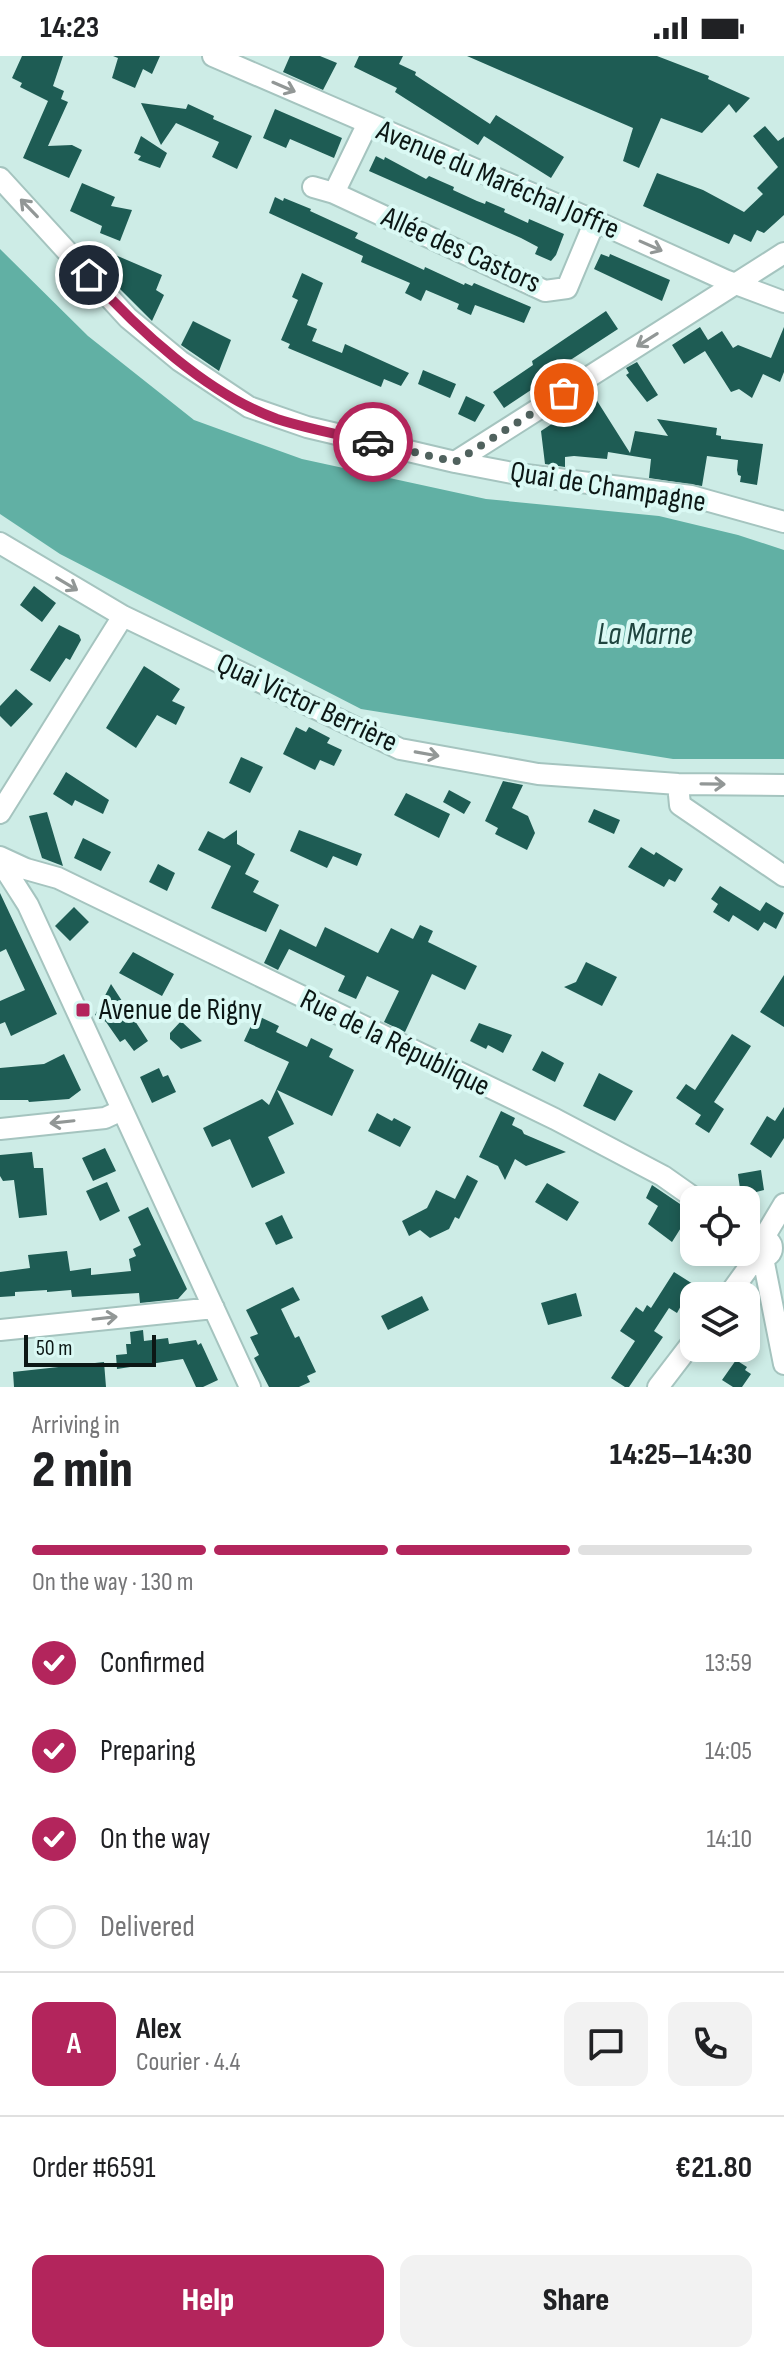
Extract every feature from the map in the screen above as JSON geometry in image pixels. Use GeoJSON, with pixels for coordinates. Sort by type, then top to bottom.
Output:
{"type":"FeatureCollection","features":[{"type":"Feature","properties":{"kind":"street","name":"Avenue du Maréchal Joffre"},"geometry":{"type":"LineString","coordinates":[[213,56],[784,302]]}},
{"type":"Feature","properties":{"kind":"street"},"geometry":{"type":"LineString","coordinates":[[334,193],[368,123]]}},
{"type":"Feature","properties":{"kind":"street","name":"Quai de Champagne"},"geometry":{"type":"LineString","coordinates":[[0,178],[128,318],[180,361],[239,400],[277,418],[455,462],[518,474],[691,496],[784,522]]}},
{"type":"Feature","properties":{"kind":"street","name":"Allée des Castors"},"geometry":{"type":"LineString","coordinates":[[313,187],[334,193],[545,291],[567,288],[595,221]]}},
{"type":"Feature","properties":{"kind":"street"},"geometry":{"type":"LineString","coordinates":[[455,462],[784,253]]}},
{"type":"Feature","properties":{"kind":"street","name":"Quai Victor Berrière"},"geometry":{"type":"LineString","coordinates":[[0,543],[123,616],[400,749],[538,774],[678,784],[784,785]]}},
{"type":"Feature","properties":{"kind":"street"},"geometry":{"type":"LineString","coordinates":[[0,813],[123,616]]}},
{"type":"Feature","properties":{"kind":"street"},"geometry":{"type":"LineString","coordinates":[[678,784],[680,805],[784,876]]}},
{"type":"Feature","properties":{"kind":"street"},"geometry":{"type":"LineString","coordinates":[[0,859],[28,905],[250,1387]]}},
{"type":"Feature","properties":{"kind":"street","name":"Rue de la République"},"geometry":{"type":"LineString","coordinates":[[0,859],[58,878],[188,944],[555,1119],[680,1188]]}},
{"type":"Feature","properties":{"kind":"street"},"geometry":{"type":"LineString","coordinates":[[0,1129],[105,1118],[122,1110]]}},
{"type":"Feature","properties":{"kind":"street"},"geometry":{"type":"LineString","coordinates":[[739,1282],[763,1250],[784,1204]]}},
{"type":"Feature","properties":{"kind":"street"},"geometry":{"type":"LineString","coordinates":[[763,1250],[766,1281],[773,1301],[784,1364]]}},
{"type":"Feature","properties":{"kind":"street"},"geometry":{"type":"LineString","coordinates":[[773,1301],[775,1284],[784,1272]]}},
{"type":"Feature","properties":{"kind":"street"},"geometry":{"type":"LineString","coordinates":[[0,1330],[214,1308]]}},
{"type":"Feature","properties":{"kind":"street"},"geometry":{"type":"LineString","coordinates":[[658,1387],[680,1358]]}},
{"type":"Feature","properties":{"kind":"water","name":"La Marne"},"geometry":{"type":"Polygon","coordinates":[[[0,249],[88,336],[194,420],[302,459],[486,499],[659,516],[738,535],[784,550],[784,759],[673,759],[361,709],[60,554],[0,514],[0,249]]]}},
{"type":"Feature","properties":{"kind":"building"},"geometry":{"type":"Polygon","coordinates":[[[22,56],[63,56],[53,86],[64,91],[61,99],[68,102],[48,146],[72,145],[82,150],[69,178],[23,158],[48,101],[20,87],[22,83],[12,78],[22,56]]]}},
{"type":"Feature","properties":{"kind":"building"},"geometry":{"type":"Polygon","coordinates":[[[113,56],[160,56],[152,74],[143,69],[135,88],[112,78],[118,58],[113,56]]]}},
{"type":"Feature","properties":{"kind":"building"},"geometry":{"type":"Polygon","coordinates":[[[290,56],[320,56],[337,63],[323,90],[283,72],[290,56]]]}},
{"type":"Feature","properties":{"kind":"building"},"geometry":{"type":"Polygon","coordinates":[[[359,56],[403,56],[399,64],[416,72],[415,75],[490,124],[496,115],[564,157],[551,178],[484,136],[478,145],[395,92],[397,88],[354,67],[359,56]]]}},
{"type":"Feature","properties":{"kind":"building"},"geometry":{"type":"Polygon","coordinates":[[[467,56],[657,56],[709,76],[708,79],[750,98],[736,113],[729,104],[702,133],[661,118],[639,168],[623,161],[633,128],[467,56]]]}},
{"type":"Feature","properties":{"kind":"building"},"geometry":{"type":"Polygon","coordinates":[[[141,103],[186,109],[188,104],[252,136],[237,169],[212,157],[219,142],[176,123],[161,145],[141,103]]]}},
{"type":"Feature","properties":{"kind":"building"},"geometry":{"type":"Polygon","coordinates":[[[275,109],[342,138],[334,158],[290,139],[286,148],[263,138],[275,109]]]}},
{"type":"Feature","properties":{"kind":"building"},"geometry":{"type":"Polygon","coordinates":[[[765,126],[778,141],[784,137],[784,215],[764,233],[757,230],[751,242],[734,234],[729,244],[643,206],[657,173],[703,190],[744,212],[763,194],[757,188],[778,167],[753,136],[765,126]]]}},
{"type":"Feature","properties":{"kind":"building"},"geometry":{"type":"Polygon","coordinates":[[[141,136],[167,153],[160,168],[138,160],[141,156],[134,153],[141,136]]]}},
{"type":"Feature","properties":{"kind":"building"},"geometry":{"type":"Polygon","coordinates":[[[376,156],[384,160],[385,157],[426,179],[429,176],[454,187],[453,190],[477,201],[485,204],[486,201],[505,209],[504,212],[528,223],[529,219],[564,234],[556,255],[551,261],[535,254],[538,247],[521,238],[369,171],[376,156]]]}},
{"type":"Feature","properties":{"kind":"building"},"geometry":{"type":"Polygon","coordinates":[[[82,183],[115,197],[111,206],[132,210],[120,241],[100,233],[102,226],[70,211],[82,183]]]}},
{"type":"Feature","properties":{"kind":"building"},"geometry":{"type":"Polygon","coordinates":[[[275,197],[311,209],[358,233],[355,238],[424,270],[425,267],[464,285],[472,286],[474,283],[531,307],[524,323],[475,305],[471,315],[457,309],[459,304],[426,290],[421,301],[405,293],[410,283],[361,262],[363,256],[269,213],[275,197]]]}},
{"type":"Feature","properties":{"kind":"building"},"geometry":{"type":"Polygon","coordinates":[[[113,254],[162,275],[156,290],[164,295],[152,321],[104,273],[113,254]]]}},
{"type":"Feature","properties":{"kind":"building"},"geometry":{"type":"Polygon","coordinates":[[[601,254],[609,257],[610,254],[670,280],[662,301],[594,269],[601,254]]]}},
{"type":"Feature","properties":{"kind":"building"},"geometry":{"type":"Polygon","coordinates":[[[302,273],[323,283],[307,325],[317,329],[312,341],[342,353],[345,344],[409,373],[401,386],[384,379],[381,387],[288,348],[290,344],[281,340],[298,300],[292,297],[302,273]]]}},
{"type":"Feature","properties":{"kind":"building"},"geometry":{"type":"Polygon","coordinates":[[[606,311],[618,329],[532,385],[534,388],[504,408],[493,392],[533,365],[532,361],[606,311]]]}},
{"type":"Feature","properties":{"kind":"building"},"geometry":{"type":"Polygon","coordinates":[[[193,321],[231,340],[219,371],[181,345],[193,321]]]}},
{"type":"Feature","properties":{"kind":"building"},"geometry":{"type":"Polygon","coordinates":[[[700,327],[708,340],[722,331],[733,348],[738,345],[771,358],[784,327],[784,372],[780,382],[763,374],[752,398],[739,389],[731,392],[705,351],[684,364],[672,345],[700,327]]]}},
{"type":"Feature","properties":{"kind":"building"},"geometry":{"type":"Polygon","coordinates":[[[637,362],[658,395],[647,402],[626,375],[629,373],[626,368],[637,362]]]}},
{"type":"Feature","properties":{"kind":"building"},"geometry":{"type":"Polygon","coordinates":[[[423,370],[456,384],[450,398],[418,384],[423,370]]]}},
{"type":"Feature","properties":{"kind":"building"},"geometry":{"type":"Polygon","coordinates":[[[466,396],[485,405],[475,422],[458,414],[466,396]]]}},
{"type":"Feature","properties":{"kind":"building"},"geometry":{"type":"Polygon","coordinates":[[[594,396],[630,453],[635,431],[668,436],[657,419],[717,428],[716,435],[721,439],[763,444],[757,485],[740,482],[738,460],[707,456],[702,486],[649,478],[651,459],[608,452],[607,459],[565,457],[565,467],[545,464],[541,431],[594,396]]]}},
{"type":"Feature","properties":{"kind":"building"},"geometry":{"type":"Polygon","coordinates":[[[34,586],[56,603],[42,622],[20,605],[34,586]]]}},
{"type":"Feature","properties":{"kind":"building"},"geometry":{"type":"Polygon","coordinates":[[[59,625],[79,635],[81,640],[70,660],[66,658],[50,682],[30,670],[59,625]]]}},
{"type":"Feature","properties":{"kind":"building"},"geometry":{"type":"Polygon","coordinates":[[[144,666],[180,689],[172,701],[185,707],[176,725],[157,715],[136,748],[106,728],[144,666]]]}},
{"type":"Feature","properties":{"kind":"building"},"geometry":{"type":"Polygon","coordinates":[[[16,689],[33,704],[11,727],[0,716],[0,706],[16,689]]]}},
{"type":"Feature","properties":{"kind":"building"},"geometry":{"type":"Polygon","coordinates":[[[296,727],[306,732],[309,727],[330,738],[327,743],[342,750],[334,766],[320,760],[315,770],[283,754],[296,727]]]}},
{"type":"Feature","properties":{"kind":"building"},"geometry":{"type":"Polygon","coordinates":[[[241,757],[263,767],[250,793],[229,783],[241,757]]]}},
{"type":"Feature","properties":{"kind":"building"},"geometry":{"type":"Polygon","coordinates":[[[66,772],[109,800],[103,814],[75,800],[72,806],[53,794],[66,772]]]}},
{"type":"Feature","properties":{"kind":"building"},"geometry":{"type":"Polygon","coordinates":[[[503,781],[523,785],[512,808],[528,816],[535,833],[527,850],[495,834],[498,828],[485,821],[503,781]]]}},
{"type":"Feature","properties":{"kind":"building"},"geometry":{"type":"Polygon","coordinates":[[[449,790],[471,802],[464,814],[443,802],[449,790]]]}},
{"type":"Feature","properties":{"kind":"building"},"geometry":{"type":"Polygon","coordinates":[[[406,793],[450,814],[439,838],[394,815],[406,793]]]}},
{"type":"Feature","properties":{"kind":"building"},"geometry":{"type":"Polygon","coordinates":[[[594,809],[620,820],[614,834],[588,822],[594,809]]]}},
{"type":"Feature","properties":{"kind":"building"},"geometry":{"type":"Polygon","coordinates":[[[47,812],[63,866],[42,858],[29,816],[47,812]]]}},
{"type":"Feature","properties":{"kind":"building"},"geometry":{"type":"Polygon","coordinates":[[[237,830],[237,844],[255,854],[245,874],[259,881],[253,892],[279,905],[266,932],[211,908],[231,866],[198,850],[208,831],[224,839],[237,830]]]}},
{"type":"Feature","properties":{"kind":"building"},"geometry":{"type":"Polygon","coordinates":[[[299,830],[362,854],[357,866],[333,856],[327,868],[290,851],[299,830]]]}},
{"type":"Feature","properties":{"kind":"building"},"geometry":{"type":"Polygon","coordinates":[[[83,838],[111,852],[101,871],[74,858],[83,838]]]}},
{"type":"Feature","properties":{"kind":"building"},"geometry":{"type":"Polygon","coordinates":[[[641,847],[654,855],[656,852],[683,869],[675,882],[669,879],[664,887],[628,867],[641,847]]]}},
{"type":"Feature","properties":{"kind":"building"},"geometry":{"type":"Polygon","coordinates":[[[158,864],[175,873],[167,891],[149,882],[158,864]]]}},
{"type":"Feature","properties":{"kind":"building"},"geometry":{"type":"Polygon","coordinates":[[[720,886],[760,911],[766,902],[784,913],[776,929],[764,922],[758,931],[733,915],[729,922],[713,912],[718,904],[711,899],[720,886]]]}},
{"type":"Feature","properties":{"kind":"building"},"geometry":{"type":"Polygon","coordinates":[[[0,893],[57,1014],[11,1036],[5,1022],[0,1024],[0,1001],[25,990],[6,949],[0,952],[0,893]]]}},
{"type":"Feature","properties":{"kind":"building"},"geometry":{"type":"Polygon","coordinates":[[[74,907],[89,922],[70,941],[55,926],[74,907]]]}},
{"type":"Feature","properties":{"kind":"building"},"geometry":{"type":"Polygon","coordinates":[[[420,925],[433,931],[428,942],[477,966],[465,990],[432,974],[405,1032],[384,1022],[399,991],[367,976],[356,999],[338,991],[345,976],[289,949],[278,970],[264,963],[280,929],[316,947],[325,927],[378,953],[391,928],[413,939],[420,925]]]}},
{"type":"Feature","properties":{"kind":"building"},"geometry":{"type":"Polygon","coordinates":[[[133,952],[174,974],[162,996],[119,973],[133,952]]]}},
{"type":"Feature","properties":{"kind":"building"},"geometry":{"type":"Polygon","coordinates":[[[586,962],[617,977],[602,1006],[564,987],[576,982],[586,962]]]}},
{"type":"Feature","properties":{"kind":"building"},"geometry":{"type":"Polygon","coordinates":[[[784,975],[784,1027],[760,1012],[784,975]]]}},
{"type":"Feature","properties":{"kind":"building"},"geometry":{"type":"Polygon","coordinates":[[[111,984],[148,1041],[134,1051],[125,1039],[120,1042],[106,1022],[95,1015],[111,984]]]}},
{"type":"Feature","properties":{"kind":"building"},"geometry":{"type":"Polygon","coordinates":[[[256,1015],[279,1026],[276,1032],[307,1047],[311,1038],[333,1049],[329,1057],[354,1070],[332,1116],[277,1090],[294,1124],[268,1137],[285,1173],[252,1188],[230,1139],[212,1147],[203,1128],[262,1099],[269,1105],[289,1062],[244,1041],[256,1015]]]}},
{"type":"Feature","properties":{"kind":"building"},"geometry":{"type":"Polygon","coordinates":[[[181,1021],[202,1041],[181,1049],[170,1039],[170,1033],[181,1021]]]}},
{"type":"Feature","properties":{"kind":"building"},"geometry":{"type":"Polygon","coordinates":[[[479,1023],[512,1035],[503,1053],[470,1041],[479,1023]]]}},
{"type":"Feature","properties":{"kind":"building"},"geometry":{"type":"Polygon","coordinates":[[[732,1034],[751,1046],[714,1102],[724,1109],[709,1133],[695,1124],[701,1115],[676,1098],[686,1084],[695,1090],[732,1034]]]}},
{"type":"Feature","properties":{"kind":"building"},"geometry":{"type":"Polygon","coordinates":[[[542,1051],[564,1063],[555,1082],[532,1070],[542,1051]]]}},
{"type":"Feature","properties":{"kind":"building"},"geometry":{"type":"Polygon","coordinates":[[[64,1054],[81,1090],[69,1099],[29,1102],[0,1100],[0,1068],[44,1064],[64,1054]]]}},
{"type":"Feature","properties":{"kind":"building"},"geometry":{"type":"Polygon","coordinates":[[[159,1068],[163,1077],[168,1075],[176,1092],[152,1103],[140,1077],[159,1068]]]}},
{"type":"Feature","properties":{"kind":"building"},"geometry":{"type":"Polygon","coordinates":[[[599,1073],[633,1091],[615,1121],[583,1106],[599,1073]]]}},
{"type":"Feature","properties":{"kind":"building"},"geometry":{"type":"Polygon","coordinates":[[[784,1107],[784,1138],[771,1158],[750,1144],[767,1116],[775,1121],[784,1107]]]}},
{"type":"Feature","properties":{"kind":"building"},"geometry":{"type":"Polygon","coordinates":[[[501,1111],[515,1118],[512,1125],[524,1134],[566,1152],[526,1166],[515,1159],[505,1180],[498,1166],[479,1157],[501,1111]]]}},
{"type":"Feature","properties":{"kind":"building"},"geometry":{"type":"Polygon","coordinates":[[[377,1113],[411,1127],[400,1147],[368,1131],[377,1113]]]}},
{"type":"Feature","properties":{"kind":"building"},"geometry":{"type":"Polygon","coordinates":[[[105,1148],[116,1171],[93,1181],[82,1158],[105,1148]]]}},
{"type":"Feature","properties":{"kind":"building"},"geometry":{"type":"Polygon","coordinates":[[[32,1152],[34,1168],[43,1168],[47,1215],[19,1218],[14,1180],[3,1181],[0,1176],[0,1155],[32,1152]]]}},
{"type":"Feature","properties":{"kind":"building"},"geometry":{"type":"Polygon","coordinates":[[[761,1170],[764,1190],[760,1191],[760,1186],[740,1186],[738,1174],[761,1170]]]}},
{"type":"Feature","properties":{"kind":"building"},"geometry":{"type":"Polygon","coordinates":[[[467,1175],[478,1181],[459,1219],[455,1217],[449,1229],[430,1238],[420,1230],[409,1236],[402,1221],[427,1208],[436,1190],[455,1199],[467,1175]]]}},
{"type":"Feature","properties":{"kind":"building"},"geometry":{"type":"Polygon","coordinates":[[[107,1182],[120,1211],[100,1221],[86,1191],[107,1182]]]}},
{"type":"Feature","properties":{"kind":"building"},"geometry":{"type":"Polygon","coordinates":[[[547,1183],[579,1202],[567,1221],[535,1202],[547,1183]]]}},
{"type":"Feature","properties":{"kind":"building"},"geometry":{"type":"Polygon","coordinates":[[[652,1185],[680,1204],[680,1229],[672,1242],[648,1224],[658,1206],[646,1198],[652,1185]]]}},
{"type":"Feature","properties":{"kind":"building"},"geometry":{"type":"Polygon","coordinates":[[[148,1207],[187,1289],[178,1299],[140,1303],[139,1293],[72,1297],[71,1290],[15,1292],[15,1296],[0,1297],[0,1272],[30,1268],[28,1255],[67,1251],[70,1271],[91,1268],[91,1275],[131,1271],[129,1259],[136,1256],[133,1249],[141,1245],[128,1217],[148,1207]]]}},
{"type":"Feature","properties":{"kind":"building"},"geometry":{"type":"Polygon","coordinates":[[[282,1215],[293,1238],[276,1245],[265,1223],[282,1215]]]}},
{"type":"Feature","properties":{"kind":"building"},"geometry":{"type":"Polygon","coordinates":[[[674,1272],[690,1282],[680,1282],[680,1308],[677,1313],[669,1308],[654,1331],[663,1337],[629,1387],[625,1387],[611,1378],[635,1341],[620,1331],[636,1307],[643,1312],[647,1305],[651,1308],[674,1272]]]}},
{"type":"Feature","properties":{"kind":"building"},"geometry":{"type":"Polygon","coordinates":[[[293,1287],[300,1300],[281,1309],[295,1338],[299,1336],[316,1372],[307,1376],[310,1382],[299,1387],[269,1387],[254,1358],[259,1355],[250,1337],[258,1334],[246,1310],[293,1287]]]}},
{"type":"Feature","properties":{"kind":"building"},"geometry":{"type":"Polygon","coordinates":[[[576,1293],[582,1316],[548,1325],[541,1303],[576,1293]]]}},
{"type":"Feature","properties":{"kind":"building"},"geometry":{"type":"Polygon","coordinates":[[[422,1296],[429,1310],[388,1330],[381,1316],[422,1296]]]}},
{"type":"Feature","properties":{"kind":"building"},"geometry":{"type":"Polygon","coordinates":[[[143,1330],[144,1341],[168,1338],[169,1344],[196,1340],[198,1345],[201,1343],[218,1380],[196,1387],[183,1359],[117,1369],[116,1355],[127,1354],[126,1344],[131,1344],[130,1332],[143,1330]]]}},
{"type":"Feature","properties":{"kind":"building"},"geometry":{"type":"Polygon","coordinates":[[[104,1362],[106,1387],[14,1387],[13,1372],[104,1362]]]}},
{"type":"Feature","properties":{"kind":"building"},"geometry":{"type":"Polygon","coordinates":[[[735,1362],[747,1367],[745,1370],[751,1374],[742,1387],[733,1387],[722,1380],[735,1362]]]}},
{"type":"Feature","properties":{"kind":"way so far"},"geometry":{"type":"LineString","coordinates":[[373,442],[455,462],[564,393]]}},
{"type":"Feature","properties":{"kind":"place","name":"Avenue de Rigny"},"geometry":{"type":"Point","coordinates":[83,1010]}},
{"type":"Feature","properties":{"kind":"route"},"geometry":{"type":"LineString","coordinates":[[89,275],[128,318],[180,361],[249,407],[307,427],[373,442]]}}]}
